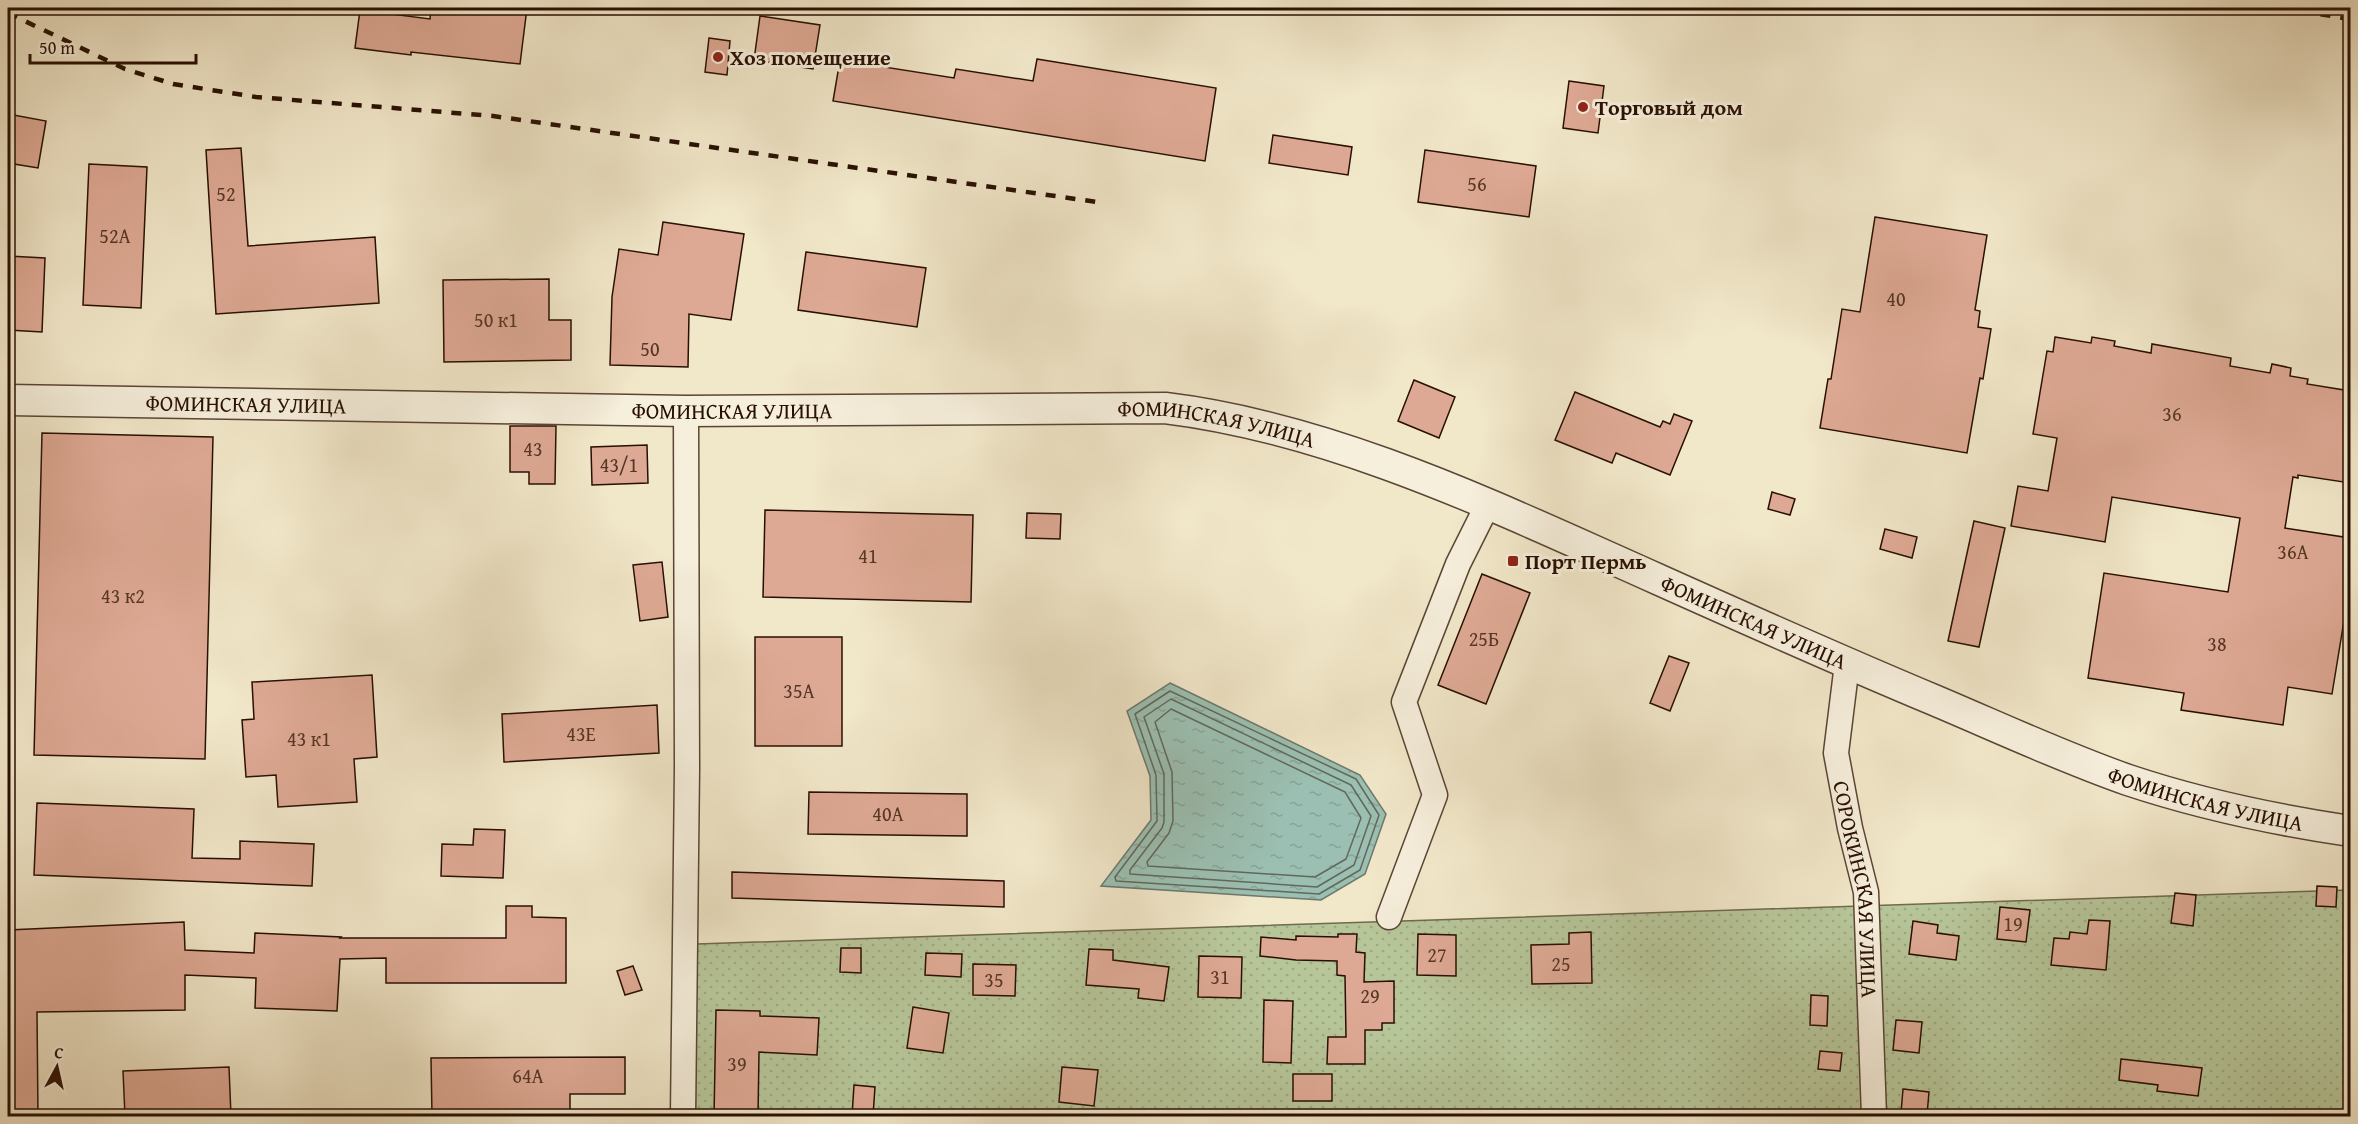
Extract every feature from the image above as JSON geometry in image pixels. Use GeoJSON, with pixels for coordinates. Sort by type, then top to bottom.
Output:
{"type":"FeatureCollection","features":[{"type":"Feature","properties":{"kind":"street","name":"ФОМИНСКАЯ УЛИЦА"},"geometry":{"type":"LineString","coordinates":[[8,400],[686,411],[1176,409],[1212,414],[1360,456],[1488,504],[1847,664],[2128,780],[2251,813],[2350,831]]}},
{"type":"Feature","properties":{"kind":"street"},"geometry":{"type":"LineString","coordinates":[[683,1116],[687,768],[686,411]]}},
{"type":"Feature","properties":{"kind":"street"},"geometry":{"type":"LineString","coordinates":[[1389,917],[1435,795],[1404,702],[1458,564],[1488,504]]}},
{"type":"Feature","properties":{"kind":"street","name":"СОРОКИНСКАЯ УЛИЦА"},"geometry":{"type":"LineString","coordinates":[[1847,664],[1836,753],[1850,828],[1866,892],[1874,1116]]}},
{"type":"Feature","properties":{"kind":"green space"},"geometry":{"type":"Polygon","coordinates":[[[2350,890],[2350,1116],[694,1116],[697,944],[2350,890]]]}},
{"type":"Feature","properties":{"kind":"water"},"geometry":{"type":"Polygon","coordinates":[[[1170,683],[1360,775],[1386,814],[1365,874],[1321,900],[1101,886],[1151,820],[1150,776],[1127,711],[1170,683]]]}},
{"type":"Feature","properties":{"kind":"building"},"geometry":{"type":"Polygon","coordinates":[[[431,8],[527,8],[520,64],[355,48],[360,10],[430,19],[431,8]]]}},
{"type":"Feature","properties":{"kind":"building"},"geometry":{"type":"Polygon","coordinates":[[[760,16],[820,25],[813,69],[754,60],[760,16]]]}},
{"type":"Feature","properties":{"kind":"building","name":"Хоз помещение"},"geometry":{"type":"Polygon","coordinates":[[[709,38],[730,41],[727,75],[705,72],[709,38]]]}},
{"type":"Feature","properties":{"kind":"building"},"geometry":{"type":"Polygon","coordinates":[[[1037,59],[1216,88],[1205,161],[833,101],[840,60],[954,78],[956,69],[1033,81],[1037,59]]]}},
{"type":"Feature","properties":{"kind":"building","name":"Торговый дом"},"geometry":{"type":"Polygon","coordinates":[[[1569,81],[1604,86],[1598,133],[1563,128],[1569,81]]]}},
{"type":"Feature","properties":{"kind":"building"},"geometry":{"type":"Polygon","coordinates":[[[8,114],[46,121],[38,168],[8,163],[8,114]]]}},
{"type":"Feature","properties":{"kind":"building"},"geometry":{"type":"Polygon","coordinates":[[[1273,135],[1352,147],[1348,175],[1269,163],[1273,135]]]}},
{"type":"Feature","properties":{"kind":"building"},"geometry":{"type":"Polygon","coordinates":[[[241,148],[248,246],[375,237],[379,303],[216,314],[206,150],[241,148]]]}},
{"type":"Feature","properties":{"kind":"building"},"geometry":{"type":"Polygon","coordinates":[[[1425,150],[1536,166],[1529,217],[1418,202],[1425,150]]]}},
{"type":"Feature","properties":{"kind":"building"},"geometry":{"type":"Polygon","coordinates":[[[89,164],[147,167],[141,308],[83,305],[89,164]]]}},
{"type":"Feature","properties":{"kind":"building"},"geometry":{"type":"Polygon","coordinates":[[[1875,217],[1987,235],[1975,310],[1980,311],[1978,327],[1991,329],[1967,453],[1820,428],[1828,379],[1831,379],[1842,309],[1860,312],[1875,217]]]}},
{"type":"Feature","properties":{"kind":"building"},"geometry":{"type":"Polygon","coordinates":[[[663,222],[744,234],[731,320],[689,314],[688,367],[610,365],[612,297],[619,249],[658,255],[663,222]]]}},
{"type":"Feature","properties":{"kind":"building"},"geometry":{"type":"Polygon","coordinates":[[[806,252],[926,268],[917,327],[798,310],[806,252]]]}},
{"type":"Feature","properties":{"kind":"building"},"geometry":{"type":"Polygon","coordinates":[[[8,256],[45,258],[42,332],[8,330],[8,256]]]}},
{"type":"Feature","properties":{"kind":"building"},"geometry":{"type":"Polygon","coordinates":[[[549,279],[549,320],[571,320],[571,360],[444,362],[443,280],[549,279]]]}},
{"type":"Feature","properties":{"kind":"building"},"geometry":{"type":"Polygon","coordinates":[[[2055,337],[2091,343],[2092,337],[2115,341],[2114,346],[2151,353],[2152,344],[2231,358],[2230,366],[2270,373],[2272,364],[2291,368],[2290,376],[2308,379],[2307,384],[2350,391],[2350,483],[2298,475],[2298,478],[2293,477],[2285,528],[2350,538],[2350,584],[2332,694],[2288,687],[2283,725],[2181,710],[2184,693],[2088,678],[2104,573],[2228,592],[2240,518],[2112,497],[2105,542],[2011,526],[2018,486],[2048,491],[2057,438],[2033,434],[2047,351],[2053,352],[2055,337]]]}},
{"type":"Feature","properties":{"kind":"building"},"geometry":{"type":"Polygon","coordinates":[[[1414,380],[1455,397],[1439,438],[1398,421],[1414,380]]]}},
{"type":"Feature","properties":{"kind":"building"},"geometry":{"type":"Polygon","coordinates":[[[1575,392],[1660,427],[1663,421],[1670,424],[1674,414],[1692,421],[1670,475],[1616,453],[1612,463],[1555,440],[1575,392]]]}},
{"type":"Feature","properties":{"kind":"building"},"geometry":{"type":"Polygon","coordinates":[[[510,426],[556,426],[555,484],[529,484],[529,472],[510,472],[510,426]]]}},
{"type":"Feature","properties":{"kind":"building"},"geometry":{"type":"Polygon","coordinates":[[[42,433],[213,437],[205,759],[34,755],[42,433]]]}},
{"type":"Feature","properties":{"kind":"building"},"geometry":{"type":"Polygon","coordinates":[[[647,445],[648,483],[592,485],[591,447],[647,445]]]}},
{"type":"Feature","properties":{"kind":"building"},"geometry":{"type":"Polygon","coordinates":[[[1772,492],[1795,499],[1790,515],[1768,509],[1772,492]]]}},
{"type":"Feature","properties":{"kind":"building"},"geometry":{"type":"Polygon","coordinates":[[[765,510],[973,515],[971,602],[763,597],[765,510]]]}},
{"type":"Feature","properties":{"kind":"building"},"geometry":{"type":"Polygon","coordinates":[[[1027,513],[1061,514],[1060,539],[1026,538],[1027,513]]]}},
{"type":"Feature","properties":{"kind":"building"},"geometry":{"type":"Polygon","coordinates":[[[1974,521],[2005,528],[1979,647],[1948,641],[1974,521]]]}},
{"type":"Feature","properties":{"kind":"building"},"geometry":{"type":"Polygon","coordinates":[[[1885,529],[1917,537],[1912,558],[1880,549],[1885,529]]]}},
{"type":"Feature","properties":{"kind":"building"},"geometry":{"type":"Polygon","coordinates":[[[662,562],[668,617],[640,621],[633,565],[662,562]]]}},
{"type":"Feature","properties":{"kind":"building"},"geometry":{"type":"Polygon","coordinates":[[[1482,574],[1530,593],[1486,704],[1438,685],[1482,574]]]}},
{"type":"Feature","properties":{"kind":"building"},"geometry":{"type":"Polygon","coordinates":[[[755,637],[842,637],[842,746],[755,746],[755,637]]]}},
{"type":"Feature","properties":{"kind":"building"},"geometry":{"type":"Polygon","coordinates":[[[1669,656],[1689,663],[1670,711],[1650,703],[1669,656]]]}},
{"type":"Feature","properties":{"kind":"building"},"geometry":{"type":"Polygon","coordinates":[[[372,675],[377,757],[354,759],[357,802],[278,807],[276,775],[246,777],[242,720],[254,719],[252,682],[372,675]]]}},
{"type":"Feature","properties":{"kind":"building"},"geometry":{"type":"Polygon","coordinates":[[[657,705],[659,753],[504,762],[502,714],[657,705]]]}},
{"type":"Feature","properties":{"kind":"building"},"geometry":{"type":"Polygon","coordinates":[[[809,792],[967,794],[967,836],[808,834],[809,792]]]}},
{"type":"Feature","properties":{"kind":"building"},"geometry":{"type":"Polygon","coordinates":[[[37,803],[194,809],[192,858],[240,859],[240,841],[314,844],[312,886],[34,875],[37,803]]]}},
{"type":"Feature","properties":{"kind":"building"},"geometry":{"type":"Polygon","coordinates":[[[474,829],[505,830],[503,878],[441,876],[442,844],[473,845],[474,829]]]}},
{"type":"Feature","properties":{"kind":"building"},"geometry":{"type":"Polygon","coordinates":[[[732,872],[1004,881],[1004,907],[732,898],[732,872]]]}},
{"type":"Feature","properties":{"kind":"building"},"geometry":{"type":"Polygon","coordinates":[[[2317,886],[2337,887],[2336,907],[2316,906],[2317,886]]]}},
{"type":"Feature","properties":{"kind":"building"},"geometry":{"type":"Polygon","coordinates":[[[2175,893],[2196,895],[2193,926],[2171,923],[2175,893]]]}},
{"type":"Feature","properties":{"kind":"building"},"geometry":{"type":"Polygon","coordinates":[[[506,906],[532,906],[532,917],[566,918],[566,983],[386,983],[386,958],[340,959],[337,1011],[255,1008],[256,978],[185,975],[185,1010],[37,1012],[38,1116],[8,1116],[8,930],[184,922],[185,950],[254,953],[255,933],[340,938],[506,938],[506,906]]]}},
{"type":"Feature","properties":{"kind":"building"},"geometry":{"type":"Polygon","coordinates":[[[2000,907],[2030,910],[2026,942],[1997,939],[2000,907]]]}},
{"type":"Feature","properties":{"kind":"building"},"geometry":{"type":"Polygon","coordinates":[[[2089,920],[2110,921],[2106,970],[2051,965],[2054,938],[2069,939],[2070,932],[2087,934],[2089,920]]]}},
{"type":"Feature","properties":{"kind":"building"},"geometry":{"type":"Polygon","coordinates":[[[1913,921],[1938,925],[1937,933],[1959,936],[1956,960],[1909,954],[1913,921]]]}},
{"type":"Feature","properties":{"kind":"building"},"geometry":{"type":"Polygon","coordinates":[[[1591,932],[1592,983],[1532,984],[1531,945],[1569,944],[1569,933],[1591,932]]]}},
{"type":"Feature","properties":{"kind":"building"},"geometry":{"type":"Polygon","coordinates":[[[1338,934],[1357,934],[1356,952],[1365,953],[1364,982],[1394,981],[1394,1023],[1382,1023],[1382,1030],[1365,1030],[1365,1064],[1327,1064],[1328,1037],[1346,1037],[1345,976],[1337,975],[1337,961],[1260,956],[1261,937],[1296,940],[1296,936],[1338,937],[1338,934]]]}},
{"type":"Feature","properties":{"kind":"building"},"geometry":{"type":"Polygon","coordinates":[[[1418,934],[1456,935],[1456,976],[1417,975],[1418,934]]]}},
{"type":"Feature","properties":{"kind":"building"},"geometry":{"type":"Polygon","coordinates":[[[841,948],[861,948],[861,973],[840,972],[841,948]]]}},
{"type":"Feature","properties":{"kind":"building"},"geometry":{"type":"Polygon","coordinates":[[[1089,949],[1113,950],[1113,960],[1169,967],[1164,1001],[1138,998],[1139,989],[1086,985],[1089,949]]]}},
{"type":"Feature","properties":{"kind":"building"},"geometry":{"type":"Polygon","coordinates":[[[926,953],[962,954],[961,977],[925,975],[926,953]]]}},
{"type":"Feature","properties":{"kind":"building"},"geometry":{"type":"Polygon","coordinates":[[[1199,956],[1242,957],[1241,998],[1198,997],[1199,956]]]}},
{"type":"Feature","properties":{"kind":"building"},"geometry":{"type":"Polygon","coordinates":[[[973,964],[1016,965],[1015,996],[973,995],[973,964]]]}},
{"type":"Feature","properties":{"kind":"building"},"geometry":{"type":"Polygon","coordinates":[[[633,966],[642,990],[625,995],[617,971],[633,966]]]}},
{"type":"Feature","properties":{"kind":"building"},"geometry":{"type":"Polygon","coordinates":[[[1811,995],[1828,996],[1827,1026],[1810,1025],[1811,995]]]}},
{"type":"Feature","properties":{"kind":"building"},"geometry":{"type":"Polygon","coordinates":[[[1264,1000],[1293,1001],[1291,1063],[1263,1062],[1264,1000]]]}},
{"type":"Feature","properties":{"kind":"building"},"geometry":{"type":"Polygon","coordinates":[[[913,1007],[949,1013],[943,1053],[907,1048],[913,1007]]]}},
{"type":"Feature","properties":{"kind":"building"},"geometry":{"type":"Polygon","coordinates":[[[716,1010],[760,1011],[760,1016],[819,1018],[817,1055],[759,1052],[758,1116],[714,1116],[716,1010]]]}},
{"type":"Feature","properties":{"kind":"building"},"geometry":{"type":"Polygon","coordinates":[[[1896,1020],[1922,1022],[1919,1053],[1893,1050],[1896,1020]]]}},
{"type":"Feature","properties":{"kind":"building"},"geometry":{"type":"Polygon","coordinates":[[[1820,1051],[1842,1053],[1840,1071],[1818,1069],[1820,1051]]]}},
{"type":"Feature","properties":{"kind":"building"},"geometry":{"type":"Polygon","coordinates":[[[625,1057],[625,1094],[570,1094],[570,1116],[432,1116],[431,1058],[625,1057]]]}},
{"type":"Feature","properties":{"kind":"building"},"geometry":{"type":"Polygon","coordinates":[[[2121,1059],[2202,1068],[2198,1096],[2157,1091],[2158,1085],[2119,1080],[2121,1059]]]}},
{"type":"Feature","properties":{"kind":"building"},"geometry":{"type":"Polygon","coordinates":[[[229,1067],[231,1116],[125,1116],[123,1071],[229,1067]]]}},
{"type":"Feature","properties":{"kind":"building"},"geometry":{"type":"Polygon","coordinates":[[[1062,1067],[1098,1070],[1094,1106],[1059,1102],[1062,1067]]]}},
{"type":"Feature","properties":{"kind":"building"},"geometry":{"type":"Polygon","coordinates":[[[1293,1074],[1332,1074],[1332,1101],[1293,1101],[1293,1074]]]}},
{"type":"Feature","properties":{"kind":"building"},"geometry":{"type":"Polygon","coordinates":[[[854,1085],[875,1087],[873,1116],[852,1116],[854,1085]]]}},
{"type":"Feature","properties":{"kind":"building"},"geometry":{"type":"Polygon","coordinates":[[[1903,1089],[1929,1092],[1927,1115],[1901,1113],[1903,1089]]]}},
{"type":"Feature","properties":{"kind":"railway"},"geometry":{"type":"LineString","coordinates":[[2281,8],[2350,19]]}},
{"type":"Feature","properties":{"kind":"railway"},"geometry":{"type":"LineString","coordinates":[[8,13],[125,69],[173,84],[256,97],[493,116],[1104,203]]}},
{"type":"Feature","properties":{"kind":"place","name":"Хоз помещение"},"geometry":{"type":"Point","coordinates":[718,57]}},
{"type":"Feature","properties":{"kind":"place","name":"Торговый дом"},"geometry":{"type":"Point","coordinates":[1583,107]}},
{"type":"Feature","properties":{"kind":"place","name":"Порт Пермь"},"geometry":{"type":"Point","coordinates":[1513,561]}}]}
